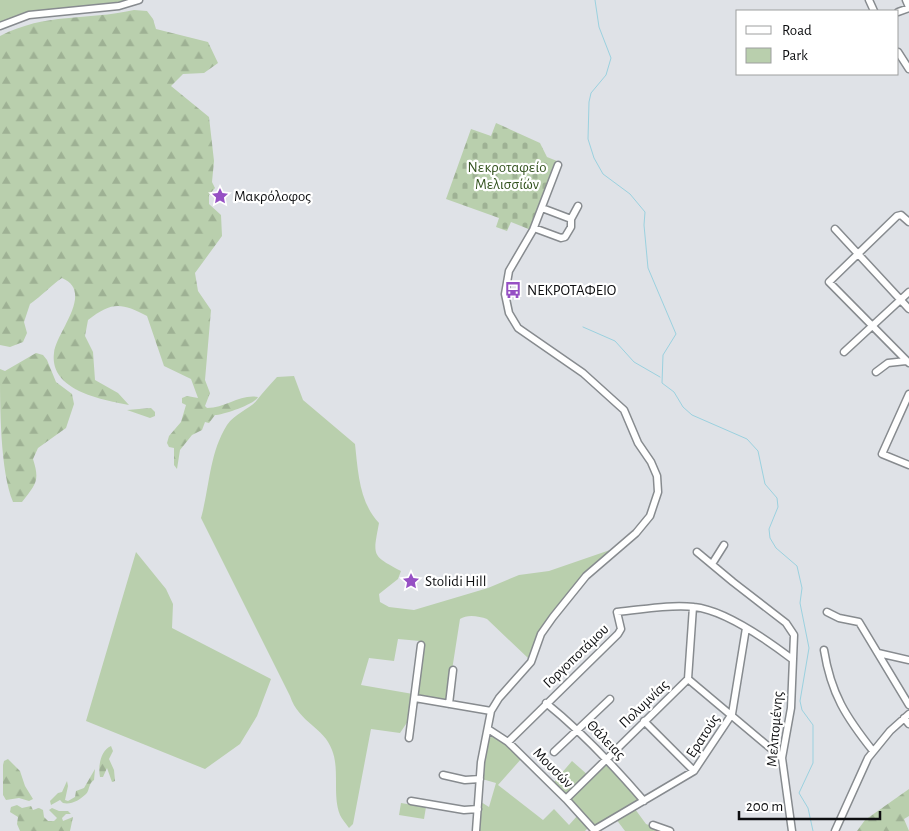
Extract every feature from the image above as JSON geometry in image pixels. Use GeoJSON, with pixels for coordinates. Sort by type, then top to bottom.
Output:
{"type":"FeatureCollection","features":[{"type":"Feature","properties":{"kind":"street"},"geometry":{"type":"LineString","coordinates":[[0,26],[29,15],[119,6],[138,0]]}},
{"type":"Feature","properties":{"kind":"street"},"geometry":{"type":"LineString","coordinates":[[906,0],[909,8]]}},
{"type":"Feature","properties":{"kind":"street"},"geometry":{"type":"LineString","coordinates":[[899,54],[909,69]]}},
{"type":"Feature","properties":{"kind":"street"},"geometry":{"type":"LineString","coordinates":[[476,831],[481,762],[491,711],[504,691],[531,662],[541,634],[586,576],[636,533],[650,516],[658,492],[658,476],[638,442],[624,410],[583,374],[513,322],[506,304],[507,277],[515,259],[534,228],[558,165]]}},
{"type":"Feature","properties":{"kind":"street"},"geometry":{"type":"LineString","coordinates":[[534,228],[565,237],[571,227],[572,219],[578,206]]}},
{"type":"Feature","properties":{"kind":"street"},"geometry":{"type":"LineString","coordinates":[[542,208],[567,215],[572,219]]}},
{"type":"Feature","properties":{"kind":"street"},"geometry":{"type":"LineString","coordinates":[[908,362],[829,282],[897,216],[901,215],[909,222]]}},
{"type":"Feature","properties":{"kind":"street"},"geometry":{"type":"LineString","coordinates":[[835,230],[909,309]]}},
{"type":"Feature","properties":{"kind":"street"},"geometry":{"type":"LineString","coordinates":[[844,352],[909,292]]}},
{"type":"Feature","properties":{"kind":"street"},"geometry":{"type":"LineString","coordinates":[[876,372],[888,363],[908,362]]}},
{"type":"Feature","properties":{"kind":"street"},"geometry":{"type":"LineString","coordinates":[[909,394],[882,454],[909,465]]}},
{"type":"Feature","properties":{"kind":"street"},"geometry":{"type":"LineString","coordinates":[[712,564],[724,544]]}},
{"type":"Feature","properties":{"kind":"street","name":"Μελπομένης"},"geometry":{"type":"LineString","coordinates":[[697,552],[786,623],[794,635],[791,708],[782,758],[792,831]]}},
{"type":"Feature","properties":{"kind":"street","name":"Γοργοποτάμου"},"geometry":{"type":"LineString","coordinates":[[508,742],[618,634],[621,628],[617,612],[693,607],[712,611],[746,628],[792,659]]}},
{"type":"Feature","properties":{"kind":"street","name":"Πολυμνίας"},"geometry":{"type":"LineString","coordinates":[[566,799],[688,679],[693,607]]}},
{"type":"Feature","properties":{"kind":"street"},"geometry":{"type":"LineString","coordinates":[[827,612],[839,618],[859,622],[909,705]]}},
{"type":"Feature","properties":{"kind":"street","name":"Ερατούς"},"geometry":{"type":"LineString","coordinates":[[593,830],[694,771],[732,714],[746,628]]}},
{"type":"Feature","properties":{"kind":"street"},"geometry":{"type":"LineString","coordinates":[[409,738],[421,645]]}},
{"type":"Feature","properties":{"kind":"street"},"geometry":{"type":"LineString","coordinates":[[824,650],[843,711],[873,751]]}},
{"type":"Feature","properties":{"kind":"street"},"geometry":{"type":"LineString","coordinates":[[878,653],[909,660]]}},
{"type":"Feature","properties":{"kind":"street"},"geometry":{"type":"LineString","coordinates":[[449,704],[453,670]]}},
{"type":"Feature","properties":{"kind":"street"},"geometry":{"type":"LineString","coordinates":[[688,679],[732,714],[782,758]]}},
{"type":"Feature","properties":{"kind":"street"},"geometry":{"type":"LineString","coordinates":[[415,698],[491,711]]}},
{"type":"Feature","properties":{"kind":"street"},"geometry":{"type":"LineString","coordinates":[[554,752],[610,699]]}},
{"type":"Feature","properties":{"kind":"street","name":"Θάλειας"},"geometry":{"type":"LineString","coordinates":[[546,703],[579,730],[607,757],[644,800]]}},
{"type":"Feature","properties":{"kind":"street"},"geometry":{"type":"LineString","coordinates":[[835,831],[873,751],[908,718]]}},
{"type":"Feature","properties":{"kind":"street"},"geometry":{"type":"LineString","coordinates":[[644,721],[694,771]]}},
{"type":"Feature","properties":{"kind":"street","name":"Μουσών"},"geometry":{"type":"LineString","coordinates":[[488,729],[508,742],[566,799],[593,830]]}},
{"type":"Feature","properties":{"kind":"street"},"geometry":{"type":"LineString","coordinates":[[443,775],[465,780],[480,780]]}},
{"type":"Feature","properties":{"kind":"street"},"geometry":{"type":"LineString","coordinates":[[411,800],[464,810],[478,809]]}},
{"type":"Feature","properties":{"kind":"street"},"geometry":{"type":"LineString","coordinates":[[653,825],[670,831]]}},
{"type":"Feature","properties":{"kind":"green space"},"geometry":{"type":"Polygon","coordinates":[[[0,0],[135,0],[128,3],[76,9],[0,24],[0,0]]]}},
{"type":"Feature","properties":{"kind":"green space"},"geometry":{"type":"Polygon","coordinates":[[[134,10],[147,11],[153,19],[156,29],[208,42],[218,63],[204,73],[183,74],[171,86],[209,117],[214,161],[212,182],[215,188],[209,195],[209,204],[221,215],[222,236],[195,273],[198,291],[211,310],[205,380],[210,393],[205,406],[207,408],[220,406],[245,397],[258,397],[251,403],[238,409],[215,415],[209,423],[205,422],[202,430],[192,435],[180,450],[177,469],[174,465],[174,448],[169,447],[167,443],[169,436],[181,422],[186,405],[182,403],[182,398],[187,396],[198,398],[191,379],[164,366],[147,316],[130,308],[116,306],[103,310],[88,320],[85,336],[93,352],[95,380],[118,393],[129,405],[106,400],[80,391],[69,385],[60,376],[55,366],[54,353],[56,344],[71,313],[75,293],[71,284],[62,278],[30,304],[24,322],[27,333],[23,342],[10,347],[0,345],[0,36],[34,23],[134,10]]]}},
{"type":"Feature","properties":{"kind":"green space","name":"Νεκροταφείο Μελισσίών"},"geometry":{"type":"Polygon","coordinates":[[[496,123],[540,143],[547,157],[557,161],[531,230],[511,222],[507,231],[496,227],[499,218],[446,199],[471,129],[491,136],[496,123]]]}},
{"type":"Feature","properties":{"kind":"green space"},"geometry":{"type":"Polygon","coordinates":[[[36,353],[43,355],[47,360],[56,382],[72,394],[74,404],[66,428],[38,448],[33,459],[36,478],[33,486],[22,502],[13,502],[5,473],[3,456],[0,369],[5,371],[36,353]]]}},
{"type":"Feature","properties":{"kind":"green space"},"geometry":{"type":"Polygon","coordinates":[[[294,376],[303,400],[355,444],[363,496],[372,515],[379,523],[375,548],[379,557],[401,571],[398,579],[379,594],[380,602],[389,607],[414,610],[488,588],[519,575],[549,571],[610,550],[577,582],[548,619],[528,658],[487,619],[466,616],[460,619],[447,702],[418,697],[423,645],[420,641],[398,639],[394,661],[369,658],[361,685],[413,694],[408,721],[400,733],[371,729],[353,824],[349,828],[341,817],[336,799],[336,766],[332,750],[323,736],[299,713],[294,705],[201,518],[213,459],[227,425],[234,417],[254,403],[277,377],[294,376]]]}},
{"type":"Feature","properties":{"kind":"green space"},"geometry":{"type":"Polygon","coordinates":[[[151,408],[155,412],[155,416],[150,418],[127,410],[151,408]]]}},
{"type":"Feature","properties":{"kind":"green space"},"geometry":{"type":"Polygon","coordinates":[[[136,552],[166,589],[173,604],[172,628],[271,679],[257,716],[240,744],[205,769],[86,721],[136,552]]]}},
{"type":"Feature","properties":{"kind":"green space"},"geometry":{"type":"Polygon","coordinates":[[[493,735],[498,736],[522,758],[498,785],[543,820],[554,809],[569,825],[578,815],[589,827],[585,831],[478,831],[481,802],[489,807],[496,783],[482,779],[485,749],[493,735]]]}},
{"type":"Feature","properties":{"kind":"green space"},"geometry":{"type":"Polygon","coordinates":[[[111,746],[113,751],[109,759],[114,770],[115,781],[112,782],[107,768],[103,777],[100,777],[99,773],[102,755],[111,746]]]}},
{"type":"Feature","properties":{"kind":"green space"},"geometry":{"type":"Polygon","coordinates":[[[8,759],[20,771],[25,786],[33,799],[29,801],[19,798],[6,800],[3,795],[3,765],[4,761],[8,759]]]}},
{"type":"Feature","properties":{"kind":"green space"},"geometry":{"type":"Polygon","coordinates":[[[572,761],[589,776],[603,761],[641,799],[594,827],[554,782],[572,761]]]}},
{"type":"Feature","properties":{"kind":"green space"},"geometry":{"type":"Polygon","coordinates":[[[95,769],[94,780],[84,796],[72,803],[63,803],[60,800],[51,805],[50,801],[58,793],[62,792],[67,781],[68,786],[65,800],[68,801],[75,797],[76,791],[84,788],[95,769]]]}},
{"type":"Feature","properties":{"kind":"green space"},"geometry":{"type":"Polygon","coordinates":[[[909,789],[909,816],[904,819],[909,831],[857,831],[865,820],[909,789]]]}},
{"type":"Feature","properties":{"kind":"green space"},"geometry":{"type":"Polygon","coordinates":[[[401,803],[426,807],[424,819],[399,815],[401,803]]]}},
{"type":"Feature","properties":{"kind":"green space"},"geometry":{"type":"Polygon","coordinates":[[[17,805],[22,808],[31,806],[33,810],[39,808],[43,810],[44,817],[48,821],[54,821],[57,818],[49,810],[52,808],[59,811],[68,811],[71,814],[66,814],[62,818],[63,821],[73,817],[70,831],[20,831],[17,824],[18,817],[10,812],[11,807],[17,805]]]}},
{"type":"Feature","properties":{"kind":"green space"},"geometry":{"type":"Polygon","coordinates":[[[635,809],[646,824],[665,831],[625,831],[616,819],[635,809]]]}},
{"type":"Feature","properties":{"kind":"waterway"},"geometry":{"type":"LineString","coordinates":[[595,0],[599,27],[611,58],[606,75],[591,93],[588,139],[594,158],[603,174],[630,194],[645,212],[644,225],[648,268],[676,334],[663,355],[662,383],[674,392],[683,407],[692,415],[747,439],[758,451],[765,484],[777,498],[778,507],[769,529],[770,538],[776,548],[797,566],[802,588],[800,603],[809,648],[800,701],[802,710],[813,725],[813,763],[799,793],[808,808],[813,831]]}},
{"type":"Feature","properties":{"kind":"waterway"},"geometry":{"type":"LineString","coordinates":[[583,327],[615,341],[634,362],[660,377]]}},
{"type":"Feature","properties":{"kind":"place","name":"Μακρόλοφος"},"geometry":{"type":"Point","coordinates":[220,196]}},
{"type":"Feature","properties":{"kind":"place","name":"ΝΕΚΡΟΤΑΦΕΙΟ"},"geometry":{"type":"Point","coordinates":[513,290]}},
{"type":"Feature","properties":{"kind":"place","name":"Stolidi Hill"},"geometry":{"type":"Point","coordinates":[411,581]}}]}
